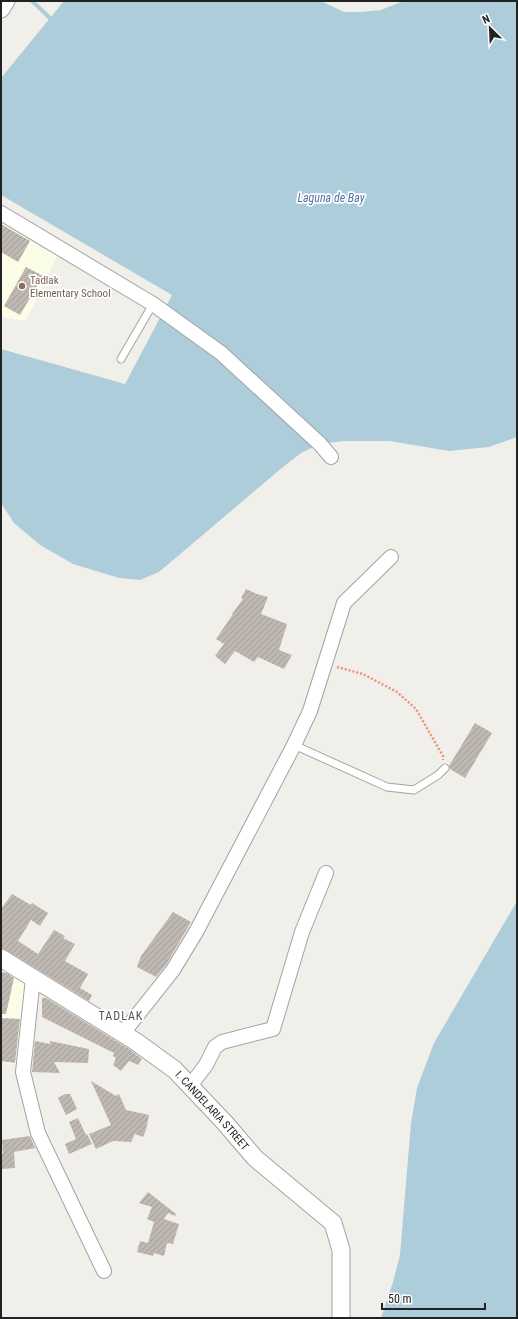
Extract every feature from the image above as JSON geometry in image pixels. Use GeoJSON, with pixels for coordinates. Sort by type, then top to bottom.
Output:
{"type":"FeatureCollection","features":[{"type":"Feature","properties":{"kind":"street"},"geometry":{"type":"LineString","coordinates":[[1,9],[6,1]]}},
{"type":"Feature","properties":{"kind":"street"},"geometry":{"type":"LineString","coordinates":[[1,213],[153,304],[220,353],[320,444],[331,457]]}},
{"type":"Feature","properties":{"kind":"street"},"geometry":{"type":"LineString","coordinates":[[123,1033],[173,970],[196,932],[294,745],[310,711],[344,603],[391,557]]}},
{"type":"Feature","properties":{"kind":"street"},"geometry":{"type":"LineString","coordinates":[[190,1086],[206,1064],[214,1047],[222,1042],[273,1029],[302,932],[326,873]]}},
{"type":"Feature","properties":{"kind":"street","name":"I. CANDELARIA STREET"},"geometry":{"type":"LineString","coordinates":[[1,958],[123,1033],[175,1070],[225,1123],[255,1158],[333,1223],[341,1250],[341,1318]]}},
{"type":"Feature","properties":{"kind":"street"},"geometry":{"type":"LineString","coordinates":[[33,978],[23,1072],[38,1133],[104,1271]]}},
{"type":"Feature","properties":{"kind":"lane"},"geometry":{"type":"LineString","coordinates":[[121,359],[153,304]]}},
{"type":"Feature","properties":{"kind":"lane"},"geometry":{"type":"LineString","coordinates":[[294,745],[387,787],[414,790],[438,775],[444,768]]}},
{"type":"Feature","properties":{"kind":"path"},"geometry":{"type":"LineString","coordinates":[[325,664],[363,674],[397,692],[416,709],[443,756],[444,768]]}},
{"type":"Feature","properties":{"kind":"shaded area","name":"Tadlak Elementary School"},"geometry":{"type":"Polygon","coordinates":[[[1,222],[57,256],[26,321],[1,317],[1,222]]]}},
{"type":"Feature","properties":{"kind":"shaded area"},"geometry":{"type":"Polygon","coordinates":[[[1,962],[30,984],[21,1065],[1,1062],[1,962]]]}},
{"type":"Feature","properties":{"kind":"water","name":"Laguna de Bay"},"geometry":{"type":"Polygon","coordinates":[[[64,1],[321,1],[344,12],[360,12],[381,10],[403,1],[517,1],[517,437],[489,447],[449,451],[390,441],[343,441],[320,444],[301,453],[283,467],[159,572],[140,580],[119,578],[73,564],[40,545],[14,523],[1,503],[1,349],[125,384],[172,295],[1,195],[1,78],[64,1]]]}},
{"type":"Feature","properties":{"kind":"water"},"geometry":{"type":"Polygon","coordinates":[[[517,901],[517,1318],[381,1318],[400,1255],[411,1123],[417,1088],[434,1043],[517,901]]]}},
{"type":"Feature","properties":{"kind":"building"},"geometry":{"type":"Polygon","coordinates":[[[1,224],[30,241],[18,262],[1,252],[1,224]]]}},
{"type":"Feature","properties":{"kind":"building"},"geometry":{"type":"Polygon","coordinates":[[[26,267],[43,276],[20,315],[4,306],[26,267]]]}},
{"type":"Feature","properties":{"kind":"building"},"geometry":{"type":"Polygon","coordinates":[[[246,589],[268,597],[261,614],[287,624],[279,650],[292,655],[284,669],[258,657],[254,662],[235,651],[225,664],[215,656],[224,644],[216,639],[243,599],[241,598],[246,589]]]}},
{"type":"Feature","properties":{"kind":"building"},"geometry":{"type":"Polygon","coordinates":[[[475,723],[492,733],[465,778],[450,769],[449,766],[475,723]]]}},
{"type":"Feature","properties":{"kind":"building"},"geometry":{"type":"Polygon","coordinates":[[[12,894],[31,905],[32,903],[48,913],[40,926],[31,920],[18,941],[38,954],[54,930],[65,936],[63,938],[75,944],[65,961],[88,974],[80,988],[92,995],[89,1001],[1,948],[1,909],[12,894]]]}},
{"type":"Feature","properties":{"kind":"building"},"geometry":{"type":"Polygon","coordinates":[[[173,912],[191,922],[166,965],[156,977],[137,967],[141,956],[173,912]]]}},
{"type":"Feature","properties":{"kind":"building"},"geometry":{"type":"Polygon","coordinates":[[[1,972],[7,973],[14,978],[6,1014],[1,1014],[1,972]]]}},
{"type":"Feature","properties":{"kind":"building"},"geometry":{"type":"Polygon","coordinates":[[[42,998],[46,998],[129,1049],[142,1059],[138,1065],[129,1061],[121,1071],[113,1065],[116,1058],[113,1056],[114,1053],[42,1017],[42,998]]]}},
{"type":"Feature","properties":{"kind":"building"},"geometry":{"type":"Polygon","coordinates":[[[1,1018],[20,1019],[15,1063],[1,1061],[1,1018]]]}},
{"type":"Feature","properties":{"kind":"building"},"geometry":{"type":"Polygon","coordinates":[[[35,1041],[50,1044],[50,1041],[89,1049],[88,1063],[54,1062],[60,1073],[32,1072],[35,1041]]]}},
{"type":"Feature","properties":{"kind":"building"},"geometry":{"type":"Polygon","coordinates":[[[91,1081],[116,1096],[119,1094],[126,1110],[149,1115],[143,1137],[135,1134],[131,1142],[113,1141],[96,1149],[89,1134],[111,1125],[91,1081]]]}},
{"type":"Feature","properties":{"kind":"building"},"geometry":{"type":"Polygon","coordinates":[[[65,1094],[70,1094],[77,1109],[66,1115],[58,1098],[65,1094]]]}},
{"type":"Feature","properties":{"kind":"building"},"geometry":{"type":"Polygon","coordinates":[[[78,1118],[92,1144],[69,1154],[65,1144],[76,1139],[69,1122],[78,1118]]]}},
{"type":"Feature","properties":{"kind":"building"},"geometry":{"type":"Polygon","coordinates":[[[30,1136],[35,1148],[14,1152],[15,1168],[1,1169],[1,1154],[3,1154],[2,1140],[30,1136]]]}},
{"type":"Feature","properties":{"kind":"building"},"geometry":{"type":"Polygon","coordinates":[[[148,1192],[176,1214],[175,1216],[168,1213],[164,1219],[179,1224],[173,1244],[167,1243],[164,1256],[154,1253],[153,1256],[137,1252],[140,1241],[148,1243],[154,1222],[147,1219],[152,1207],[139,1203],[148,1192]]]}},
{"type":"Feature","properties":{"kind":"waterway"},"geometry":{"type":"LineString","coordinates":[[32,1],[50,18]]}},
{"type":"Feature","properties":{"kind":"place","name":"Tadlak Elementary School"},"geometry":{"type":"Point","coordinates":[22,286]}},
{"type":"Feature","properties":{"kind":"district","name":"TADLAK"},"geometry":{"type":"Point","coordinates":[121,1016]}}]}
